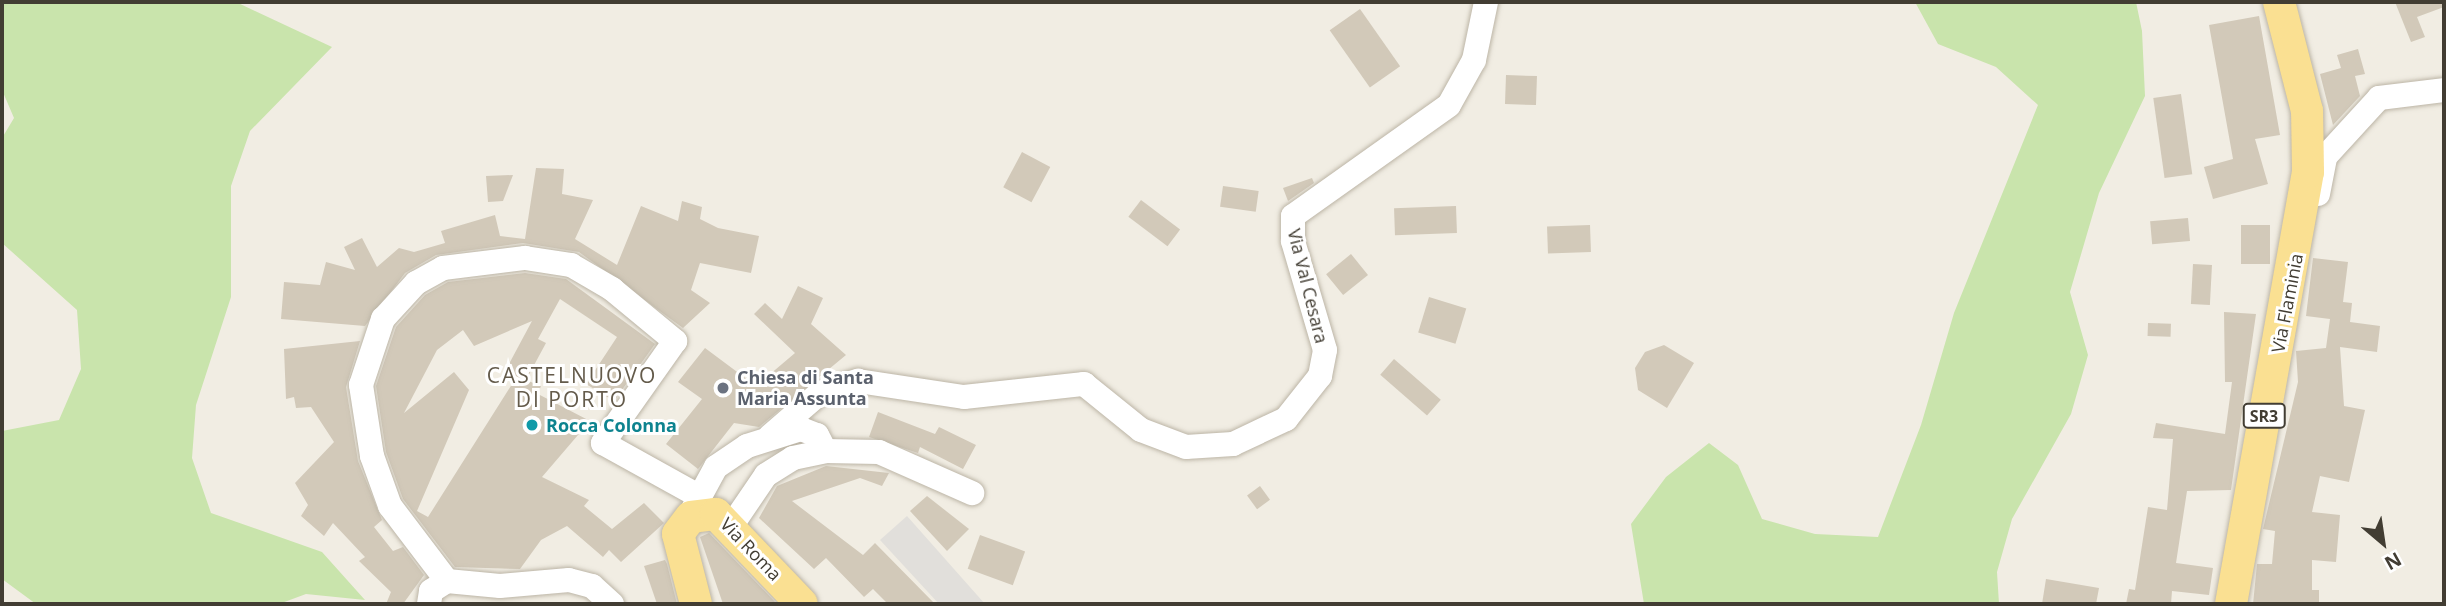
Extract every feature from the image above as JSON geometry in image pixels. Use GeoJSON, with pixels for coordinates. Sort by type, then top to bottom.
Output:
{"type":"FeatureCollection","features":[{"type":"Feature","properties":{"kind":"main road","name":"Via Flaminia"},"geometry":{"type":"LineString","coordinates":[[2231,604],[2301,229],[2309,128],[2279,2]]}},
{"type":"Feature","properties":{"kind":"main road","name":"Via Roma"},"geometry":{"type":"LineString","coordinates":[[694,506],[716,514],[732,525],[802,604]]}},
{"type":"Feature","properties":{"kind":"main road"},"geometry":{"type":"LineString","coordinates":[[694,506],[678,539],[696,604]]}},
{"type":"Feature","properties":{"kind":"street","name":"Via Val Cesara"},"geometry":{"type":"LineString","coordinates":[[770,436],[820,393],[858,381],[964,397],[1084,384],[1141,430],[1186,447],[1233,444],[1286,419],[1320,376],[1325,350],[1293,241],[1293,216],[1449,106],[1474,60],[1486,2]]}},
{"type":"Feature","properties":{"kind":"street"},"geometry":{"type":"LineString","coordinates":[[2301,229],[2325,157],[2368,107],[2387,94],[2444,90]]}},
{"type":"Feature","properties":{"kind":"street"},"geometry":{"type":"LineString","coordinates":[[447,581],[390,506],[372,456],[361,385],[383,319],[416,283],[458,264],[560,262],[612,289],[675,341],[603,443],[694,506],[726,458],[770,436],[808,431],[825,451]]}},
{"type":"Feature","properties":{"kind":"street"},"geometry":{"type":"LineString","coordinates":[[732,525],[766,475],[793,457],[825,451],[879,453],[972,492]]}},
{"type":"Feature","properties":{"kind":"street"},"geometry":{"type":"LineString","coordinates":[[429,604],[431,591],[447,581],[500,586],[578,581],[612,604]]}},
{"type":"Feature","properties":{"kind":"green space"},"geometry":{"type":"Polygon","coordinates":[[[2,2],[236,2],[332,47],[250,131],[231,186],[231,297],[196,405],[192,458],[211,513],[322,552],[365,600],[306,594],[279,604],[36,604],[2,579],[2,431],[59,420],[81,369],[77,310],[2,243],[2,138],[14,118],[2,90],[2,2]]]}},
{"type":"Feature","properties":{"kind":"green space"},"geometry":{"type":"Polygon","coordinates":[[[1915,2],[2136,2],[2142,31],[2145,96],[2099,193],[2070,292],[2088,355],[2071,414],[2012,519],[1997,572],[1999,604],[1644,604],[1631,524],[1666,477],[1709,443],[1738,465],[1762,519],[1815,534],[1878,537],[1921,425],[1954,313],[2038,105],[1996,67],[1938,44],[1915,2]]]}},
{"type":"Feature","properties":{"kind":"shaded area"},"geometry":{"type":"Polygon","coordinates":[[[907,516],[985,604],[939,604],[880,540],[907,516]]]}},
{"type":"Feature","properties":{"kind":"building"},"geometry":{"type":"Polygon","coordinates":[[[2395,2],[2444,2],[2444,7],[2417,17],[2425,37],[2411,42],[2395,2]]]}},
{"type":"Feature","properties":{"kind":"building"},"geometry":{"type":"Polygon","coordinates":[[[1360,9],[1400,66],[1370,88],[1330,30],[1360,9]]]}},
{"type":"Feature","properties":{"kind":"building"},"geometry":{"type":"Polygon","coordinates":[[[2259,16],[2280,135],[2255,139],[2268,184],[2213,199],[2204,167],[2233,159],[2209,25],[2259,16]]]}},
{"type":"Feature","properties":{"kind":"building"},"geometry":{"type":"Polygon","coordinates":[[[2358,49],[2365,74],[2355,76],[2360,96],[2333,125],[2320,74],[2341,68],[2337,55],[2358,49]]]}},
{"type":"Feature","properties":{"kind":"building"},"geometry":{"type":"Polygon","coordinates":[[[1506,75],[1537,76],[1536,105],[1505,104],[1506,75]]]}},
{"type":"Feature","properties":{"kind":"building"},"geometry":{"type":"Polygon","coordinates":[[[2181,94],[2192,174],[2165,178],[2153,98],[2181,94]]]}},
{"type":"Feature","properties":{"kind":"building"},"geometry":{"type":"Polygon","coordinates":[[[1022,152],[1050,167],[1031,202],[1003,187],[1022,152]]]}},
{"type":"Feature","properties":{"kind":"building"},"geometry":{"type":"Polygon","coordinates":[[[536,168],[564,169],[562,194],[593,200],[575,239],[617,265],[641,206],[678,221],[682,201],[702,207],[700,219],[718,228],[759,236],[751,273],[700,263],[691,290],[710,303],[683,328],[579,252],[523,243],[436,255],[405,273],[365,326],[281,319],[284,282],[320,285],[326,262],[355,270],[344,247],[362,238],[377,267],[399,248],[414,252],[445,243],[441,231],[495,215],[500,236],[525,239],[536,168]]]}},
{"type":"Feature","properties":{"kind":"building"},"geometry":{"type":"Polygon","coordinates":[[[513,175],[503,201],[488,202],[486,176],[513,175]]]}},
{"type":"Feature","properties":{"kind":"building"},"geometry":{"type":"Polygon","coordinates":[[[1312,178],[1314,183],[1288,201],[1283,188],[1312,178]]]}},
{"type":"Feature","properties":{"kind":"building"},"geometry":{"type":"Polygon","coordinates":[[[1223,186],[1259,191],[1256,212],[1220,207],[1223,186]]]}},
{"type":"Feature","properties":{"kind":"building"},"geometry":{"type":"Polygon","coordinates":[[[1141,200],[1180,229],[1167,246],[1128,217],[1141,200]]]}},
{"type":"Feature","properties":{"kind":"building"},"geometry":{"type":"Polygon","coordinates":[[[1456,206],[1457,233],[1395,235],[1394,208],[1456,206]]]}},
{"type":"Feature","properties":{"kind":"building"},"geometry":{"type":"Polygon","coordinates":[[[2188,218],[2190,241],[2152,244],[2150,221],[2188,218]]]}},
{"type":"Feature","properties":{"kind":"building"},"geometry":{"type":"Polygon","coordinates":[[[1590,225],[1591,252],[1548,253],[1547,227],[1590,225]]]}},
{"type":"Feature","properties":{"kind":"building"},"geometry":{"type":"Polygon","coordinates":[[[2241,225],[2270,225],[2270,264],[2241,264],[2241,225]]]}},
{"type":"Feature","properties":{"kind":"building"},"geometry":{"type":"Polygon","coordinates":[[[1351,254],[1368,275],[1343,295],[1326,274],[1351,254]]]}},
{"type":"Feature","properties":{"kind":"building"},"geometry":{"type":"Polygon","coordinates":[[[2313,258],[2348,262],[2343,302],[2352,303],[2350,322],[2380,326],[2377,352],[2340,347],[2344,406],[2365,410],[2349,482],[2320,476],[2312,512],[2340,515],[2336,562],[2312,560],[2312,590],[2319,590],[2319,604],[2253,604],[2257,564],[2272,564],[2275,531],[2263,529],[2298,382],[2296,351],[2326,348],[2330,319],[2306,316],[2313,258]]]}},
{"type":"Feature","properties":{"kind":"building"},"geometry":{"type":"Polygon","coordinates":[[[2193,264],[2212,265],[2210,305],[2191,304],[2193,264]]]}},
{"type":"Feature","properties":{"kind":"building"},"geometry":{"type":"Polygon","coordinates":[[[525,273],[566,279],[655,344],[614,401],[586,384],[617,337],[560,299],[538,339],[546,343],[526,380],[541,386],[538,394],[590,421],[542,477],[589,500],[584,506],[612,529],[644,503],[664,523],[621,562],[609,550],[603,557],[567,526],[541,540],[520,569],[455,567],[403,499],[386,452],[376,386],[396,327],[425,295],[448,282],[525,273]],[[532,321],[474,346],[463,330],[437,350],[404,413],[454,372],[469,390],[417,511],[428,517],[514,381],[502,377],[532,321]]]}},
{"type":"Feature","properties":{"kind":"building"},"geometry":{"type":"Polygon","coordinates":[[[798,286],[823,298],[811,324],[846,355],[759,427],[734,423],[698,469],[666,444],[702,399],[678,382],[705,348],[756,386],[795,353],[754,314],[765,303],[782,319],[798,286]]]}},
{"type":"Feature","properties":{"kind":"building"},"geometry":{"type":"Polygon","coordinates":[[[1429,297],[1466,308],[1455,344],[1418,332],[1429,297]]]}},
{"type":"Feature","properties":{"kind":"building"},"geometry":{"type":"Polygon","coordinates":[[[2224,312],[2256,314],[2231,490],[2187,491],[2176,563],[2213,568],[2209,595],[2172,591],[2171,604],[2126,604],[2129,589],[2135,590],[2148,507],[2167,510],[2173,439],[2153,438],[2156,423],[2225,434],[2232,382],[2225,382],[2224,312]]]}},
{"type":"Feature","properties":{"kind":"building"},"geometry":{"type":"Polygon","coordinates":[[[2148,323],[2171,324],[2171,337],[2148,336],[2148,323]]]}},
{"type":"Feature","properties":{"kind":"building"},"geometry":{"type":"Polygon","coordinates":[[[360,341],[346,387],[358,461],[382,520],[374,527],[393,551],[403,547],[424,575],[403,604],[386,604],[391,592],[359,561],[365,557],[333,523],[324,536],[301,516],[308,505],[295,483],[334,442],[311,407],[296,408],[294,397],[286,399],[284,349],[360,341]]]}},
{"type":"Feature","properties":{"kind":"building"},"geometry":{"type":"Polygon","coordinates":[[[1664,345],[1694,363],[1667,408],[1638,390],[1635,368],[1645,352],[1664,345]]]}},
{"type":"Feature","properties":{"kind":"building"},"geometry":{"type":"Polygon","coordinates":[[[1394,359],[1441,400],[1427,416],[1380,375],[1394,359]]]}},
{"type":"Feature","properties":{"kind":"building"},"geometry":{"type":"Polygon","coordinates":[[[878,412],[935,434],[939,427],[976,445],[963,469],[920,447],[918,453],[869,437],[878,412]]]}},
{"type":"Feature","properties":{"kind":"building"},"geometry":{"type":"Polygon","coordinates":[[[826,466],[889,473],[882,486],[860,478],[792,501],[863,555],[875,543],[935,604],[888,604],[873,589],[864,597],[826,558],[814,569],[759,518],[777,486],[826,466]]]}},
{"type":"Feature","properties":{"kind":"building"},"geometry":{"type":"Polygon","coordinates":[[[1260,486],[1270,500],[1257,509],[1247,495],[1260,486]]]}},
{"type":"Feature","properties":{"kind":"building"},"geometry":{"type":"Polygon","coordinates":[[[927,496],[969,529],[947,551],[910,511],[927,496]]]}},
{"type":"Feature","properties":{"kind":"building"},"geometry":{"type":"Polygon","coordinates":[[[709,533],[777,604],[723,604],[700,537],[709,533]]]}},
{"type":"Feature","properties":{"kind":"building"},"geometry":{"type":"Polygon","coordinates":[[[980,535],[1025,551],[1013,585],[968,569],[980,535]]]}},
{"type":"Feature","properties":{"kind":"building"},"geometry":{"type":"Polygon","coordinates":[[[665,560],[677,604],[657,604],[644,566],[665,560]]]}},
{"type":"Feature","properties":{"kind":"building"},"geometry":{"type":"Polygon","coordinates":[[[2046,579],[2099,588],[2096,604],[2042,604],[2046,579]]]}},
{"type":"Feature","properties":{"kind":"place","name":"Chiesa di Santa Maria Assunta"},"geometry":{"type":"Point","coordinates":[723,388]}},
{"type":"Feature","properties":{"kind":"place","name":"Rocca Colonna"},"geometry":{"type":"Point","coordinates":[532,425]}},
{"type":"Feature","properties":{"kind":"district","name":"CASTELNUOVO DI PORTO"},"geometry":{"type":"Point","coordinates":[572,387]}}]}
